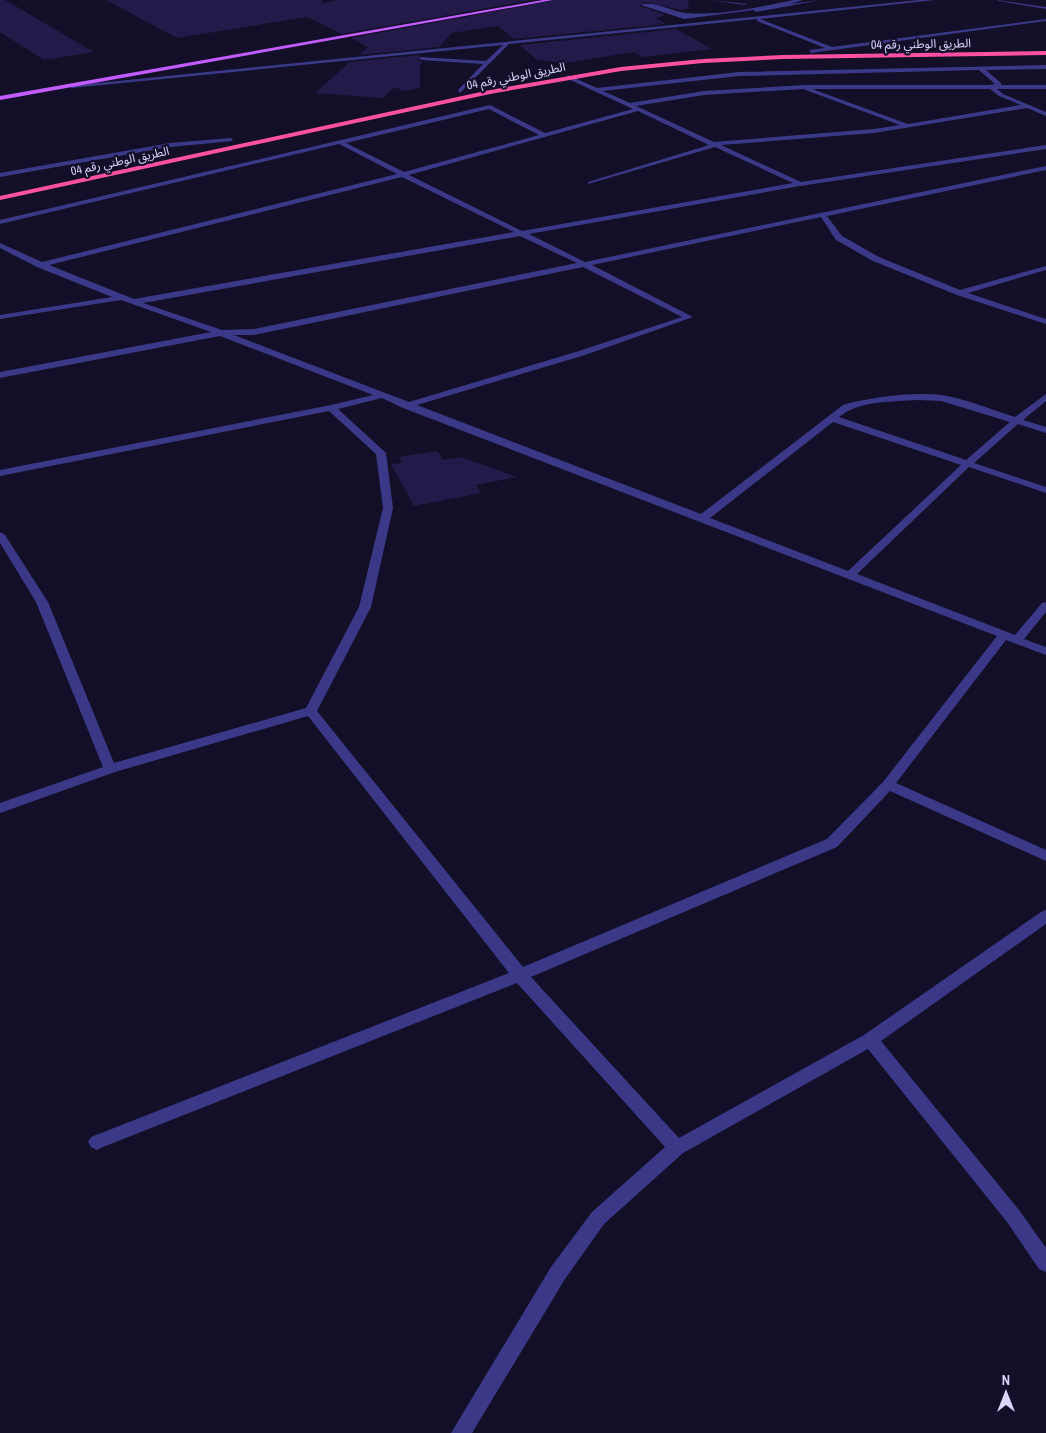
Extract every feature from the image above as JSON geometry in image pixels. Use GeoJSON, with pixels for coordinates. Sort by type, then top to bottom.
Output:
{"type":"FeatureCollection","features":[{"type":"Feature","properties":{"kind":"highway","name":"الطريق الوطني رقم 04"},"geometry":{"type":"LineString","coordinates":[[0,191],[460,91],[622,63],[712,54],[1046,48]]}},
{"type":"Feature","properties":{"kind":"highway","name":"الطريق الوطني رقم 04"},"geometry":{"type":"LineString","coordinates":[[0,198],[471,96],[568,77],[665,64],[741,59],[1046,53]]}},
{"type":"Feature","properties":{"kind":"main road"},"geometry":{"type":"LineString","coordinates":[[186,58],[517,0]]}},
{"type":"Feature","properties":{"kind":"main road"},"geometry":{"type":"LineString","coordinates":[[0,98],[551,0]]}},
{"type":"Feature","properties":{"kind":"street"},"geometry":{"type":"LineString","coordinates":[[713,0],[751,4],[767,0]]}},
{"type":"Feature","properties":{"kind":"street"},"geometry":{"type":"LineString","coordinates":[[801,0],[749,10],[687,15],[653,5],[643,5],[684,18],[753,12],[819,0]]}},
{"type":"Feature","properties":{"kind":"street"},"geometry":{"type":"LineString","coordinates":[[64,86],[933,0]]}},
{"type":"Feature","properties":{"kind":"street"},"geometry":{"type":"LineString","coordinates":[[999,0],[1046,8]]}},
{"type":"Feature","properties":{"kind":"street"},"geometry":{"type":"LineString","coordinates":[[754,19],[833,48]]}},
{"type":"Feature","properties":{"kind":"street"},"geometry":{"type":"LineString","coordinates":[[811,51],[1046,20]]}},
{"type":"Feature","properties":{"kind":"street"},"geometry":{"type":"LineString","coordinates":[[460,91],[507,43]]}},
{"type":"Feature","properties":{"kind":"street"},"geometry":{"type":"LineString","coordinates":[[388,55],[488,63]]}},
{"type":"Feature","properties":{"kind":"street"},"geometry":{"type":"LineString","coordinates":[[597,90],[696,78],[795,71],[1046,67]]}},
{"type":"Feature","properties":{"kind":"street"},"geometry":{"type":"LineString","coordinates":[[980,68],[999,84],[991,87]]}},
{"type":"Feature","properties":{"kind":"street"},"geometry":{"type":"LineString","coordinates":[[795,71],[807,91],[907,125]]}},
{"type":"Feature","properties":{"kind":"street"},"geometry":{"type":"LineString","coordinates":[[568,77],[800,184]]}},
{"type":"Feature","properties":{"kind":"street"},"geometry":{"type":"LineString","coordinates":[[631,105],[704,93],[804,86],[1046,87]]}},
{"type":"Feature","properties":{"kind":"street"},"geometry":{"type":"LineString","coordinates":[[991,87],[1001,95],[1046,114]]}},
{"type":"Feature","properties":{"kind":"street"},"geometry":{"type":"LineString","coordinates":[[590,183],[714,145],[874,131],[1028,106]]}},
{"type":"Feature","properties":{"kind":"street"},"geometry":{"type":"LineString","coordinates":[[0,222],[490,107],[544,134]]}},
{"type":"Feature","properties":{"kind":"street"},"geometry":{"type":"LineString","coordinates":[[40,265],[402,175],[544,134],[640,109]]}},
{"type":"Feature","properties":{"kind":"street"},"geometry":{"type":"LineString","coordinates":[[0,175],[170,145],[231,140]]}},
{"type":"Feature","properties":{"kind":"street"},"geometry":{"type":"LineString","coordinates":[[340,142],[402,175],[516,232],[585,263],[689,317],[582,354],[406,406]]}},
{"type":"Feature","properties":{"kind":"street"},"geometry":{"type":"LineString","coordinates":[[130,302],[516,232],[800,184],[1046,147]]}},
{"type":"Feature","properties":{"kind":"street"},"geometry":{"type":"LineString","coordinates":[[0,375],[221,334],[254,332],[1046,168]]}},
{"type":"Feature","properties":{"kind":"street"},"geometry":{"type":"LineString","coordinates":[[822,214],[839,238],[876,259],[960,293],[1046,322]]}},
{"type":"Feature","properties":{"kind":"street"},"geometry":{"type":"LineString","coordinates":[[0,245],[40,265],[119,298],[221,334],[1046,651]]}},
{"type":"Feature","properties":{"kind":"street"},"geometry":{"type":"LineString","coordinates":[[960,293],[1046,268]]}},
{"type":"Feature","properties":{"kind":"street"},"geometry":{"type":"LineString","coordinates":[[2,315],[119,298]]}},
{"type":"Feature","properties":{"kind":"street"},"geometry":{"type":"LineString","coordinates":[[0,473],[331,408],[380,396]]}},
{"type":"Feature","properties":{"kind":"street"},"geometry":{"type":"LineString","coordinates":[[702,519],[846,407],[859,403],[918,397],[942,398],[1046,430]]}},
{"type":"Feature","properties":{"kind":"street"},"geometry":{"type":"LineString","coordinates":[[850,575],[968,464],[1046,397]]}},
{"type":"Feature","properties":{"kind":"street"},"geometry":{"type":"LineString","coordinates":[[0,808],[110,769],[311,711],[365,607],[388,508],[380,453],[331,408]]}},
{"type":"Feature","properties":{"kind":"street"},"geometry":{"type":"LineString","coordinates":[[832,418],[1046,490]]}},
{"type":"Feature","properties":{"kind":"street"},"geometry":{"type":"LineString","coordinates":[[0,535],[42,602],[110,769]]}},
{"type":"Feature","properties":{"kind":"street"},"geometry":{"type":"LineString","coordinates":[[97,1142],[520,976],[832,843],[888,785],[1010,637],[1046,605]]}},
{"type":"Feature","properties":{"kind":"street"},"geometry":{"type":"LineString","coordinates":[[311,711],[520,976],[678,1148]]}},
{"type":"Feature","properties":{"kind":"street"},"geometry":{"type":"LineString","coordinates":[[888,785],[1046,856]]}},
{"type":"Feature","properties":{"kind":"street"},"geometry":{"type":"LineString","coordinates":[[461,1433],[558,1273],[598,1218],[678,1148],[870,1040],[1046,916]]}},
{"type":"Feature","properties":{"kind":"street"},"geometry":{"type":"LineString","coordinates":[[870,1040],[1013,1216],[1046,1262]]}},
{"type":"Feature","properties":{"kind":"building"},"geometry":{"type":"Polygon","coordinates":[[[0,0],[5,0],[94,52],[44,60],[0,32],[0,0]]]}},
{"type":"Feature","properties":{"kind":"building"},"geometry":{"type":"Polygon","coordinates":[[[106,0],[322,0],[322,3],[337,0],[532,0],[342,34],[307,17],[177,38],[106,0]]]}},
{"type":"Feature","properties":{"kind":"building"},"geometry":{"type":"Polygon","coordinates":[[[555,0],[688,0],[689,9],[681,10],[646,2],[639,6],[666,15],[656,18],[666,24],[514,39],[498,26],[452,33],[439,47],[359,55],[368,47],[351,38],[555,0]]]}},
{"type":"Feature","properties":{"kind":"building"},"geometry":{"type":"Polygon","coordinates":[[[676,29],[712,49],[642,57],[634,52],[565,63],[537,60],[520,45],[676,29]]]}},
{"type":"Feature","properties":{"kind":"building"},"geometry":{"type":"Polygon","coordinates":[[[419,55],[419,61],[423,62],[420,65],[420,88],[404,91],[394,87],[383,98],[315,93],[350,62],[419,55]]]}},
{"type":"Feature","properties":{"kind":"building"},"geometry":{"type":"Polygon","coordinates":[[[437,451],[443,460],[461,457],[517,477],[476,485],[481,493],[414,506],[391,464],[402,463],[399,457],[437,451]]]}}]}
